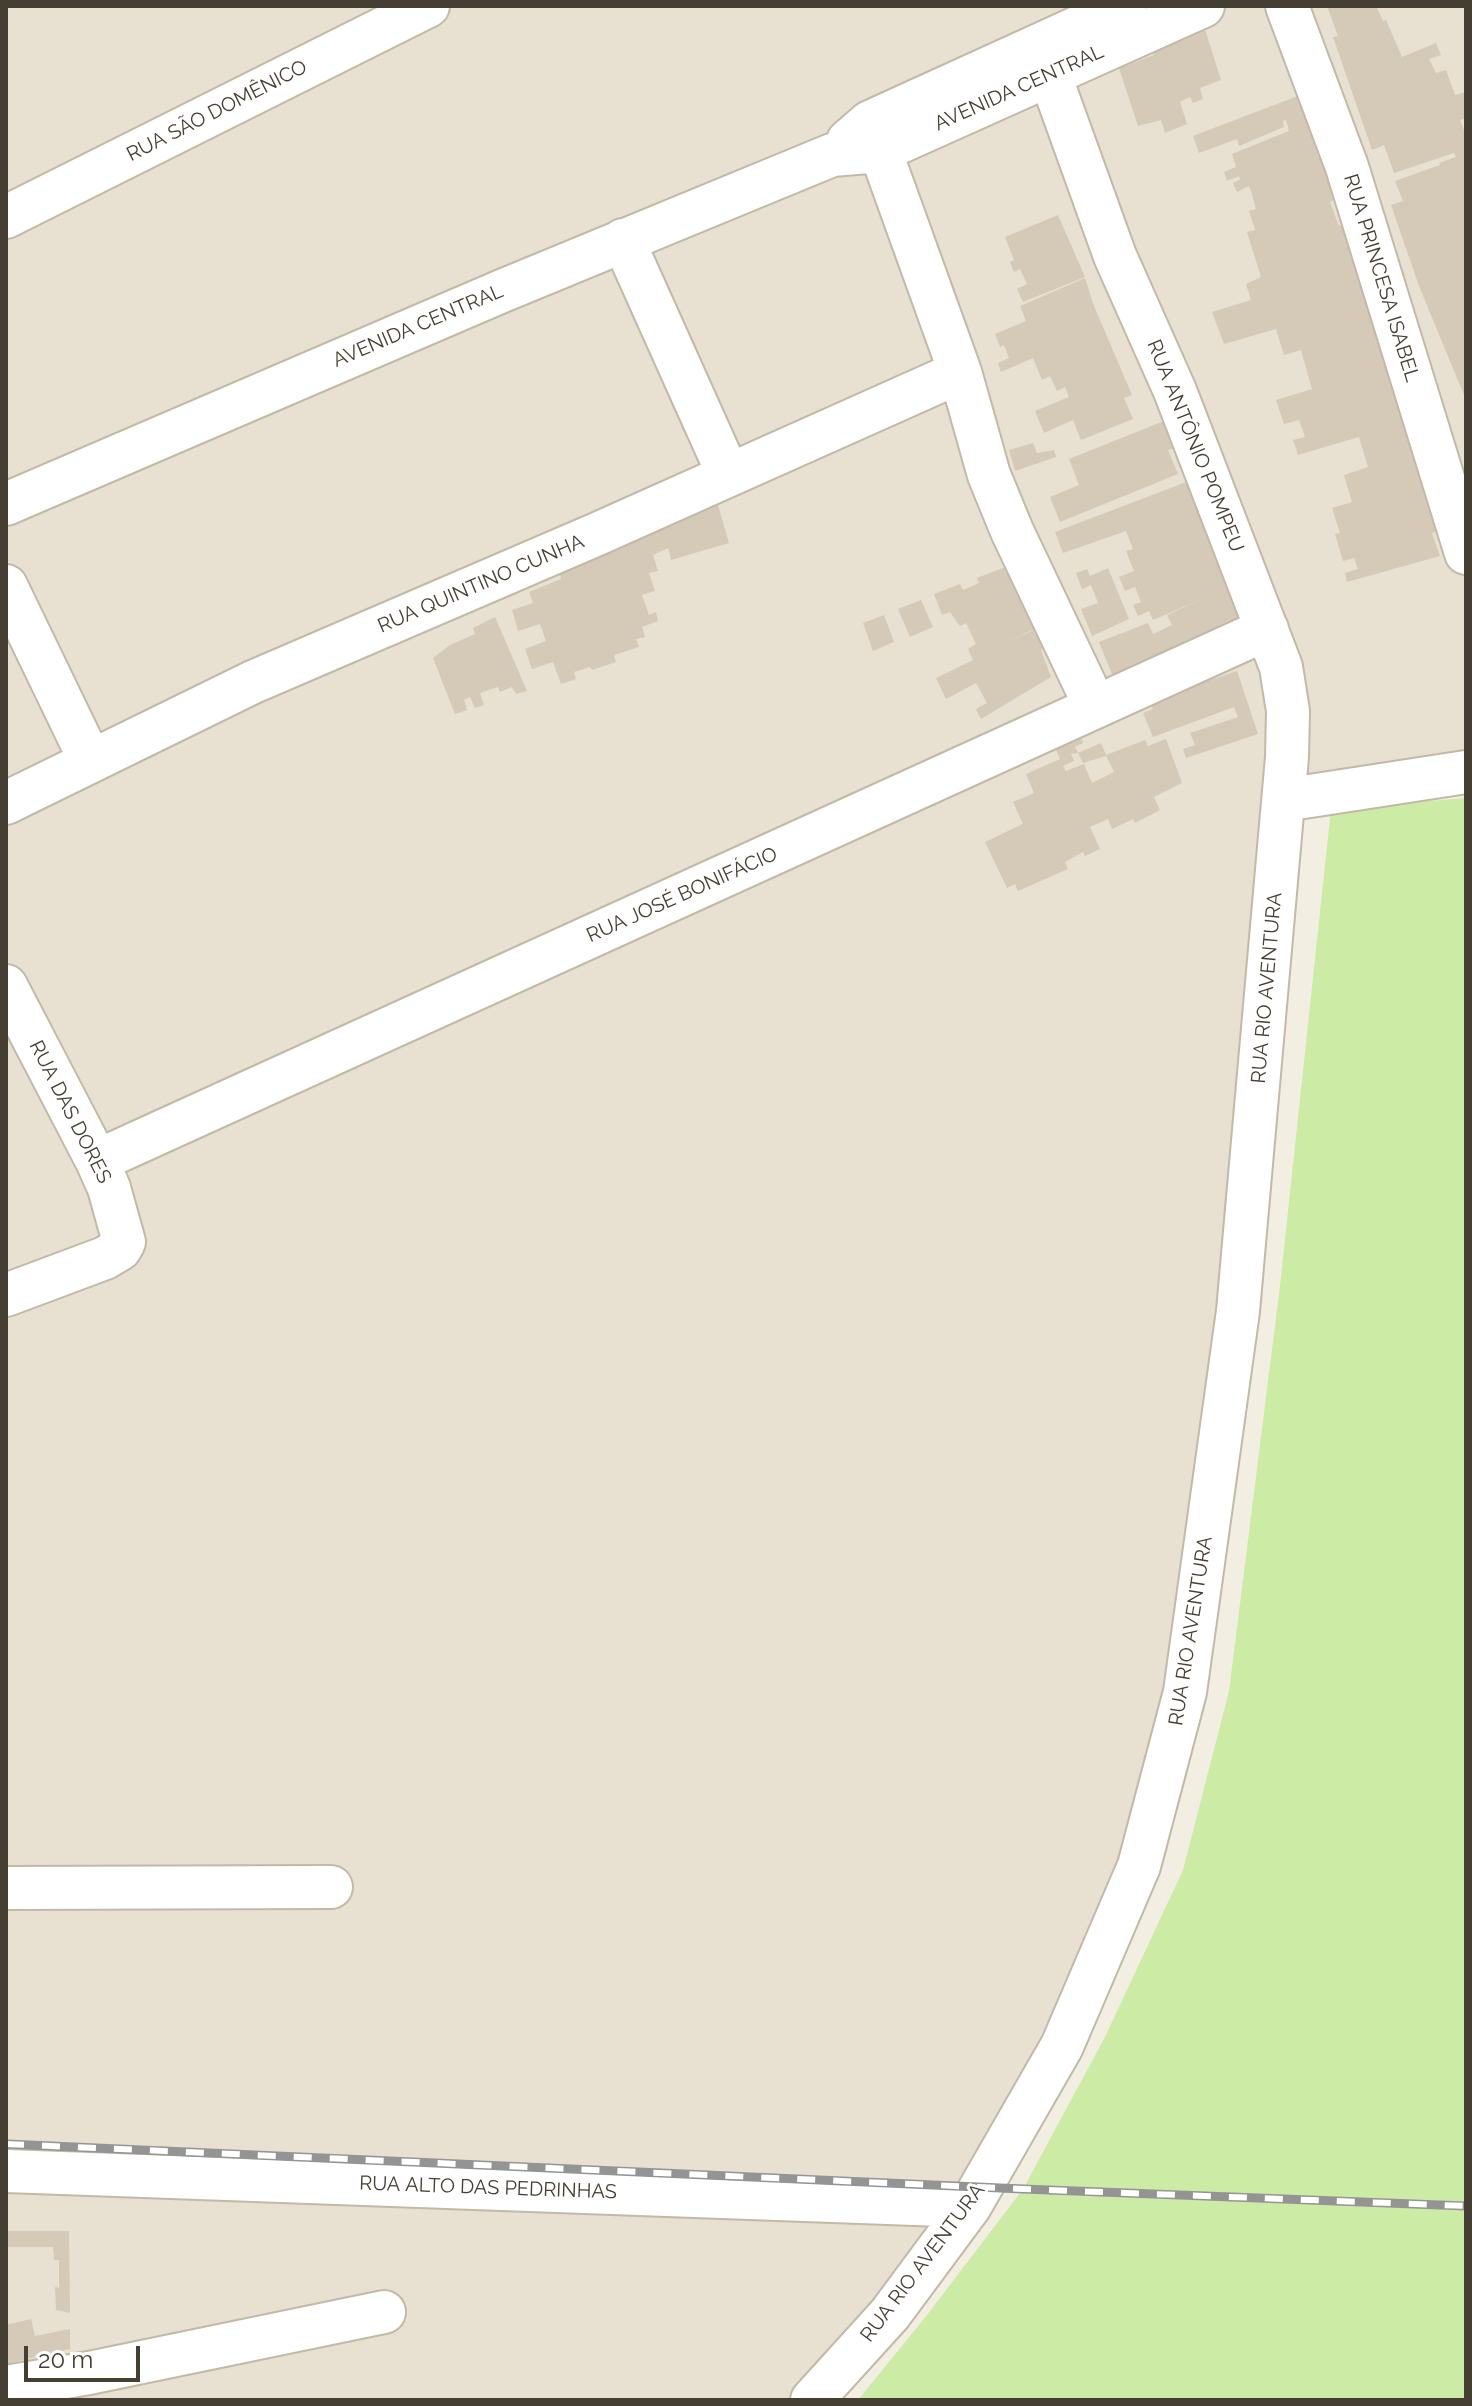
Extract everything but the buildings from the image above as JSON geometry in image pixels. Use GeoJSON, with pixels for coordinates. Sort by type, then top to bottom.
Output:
{"type":"FeatureCollection","features":[{"type":"Feature","properties":{"kind":"street","name":"RUA SÃO DOMÊNICO"},"geometry":{"type":"LineString","coordinates":[[6,217],[428,6]]}},
{"type":"Feature","properties":{"kind":"street","name":"AVENIDA CENTRAL"},"geometry":{"type":"LineString","coordinates":[[1045,60],[1125,6]]}},
{"type":"Feature","properties":{"kind":"street","name":"AVENIDA CENTRAL"},"geometry":{"type":"LineString","coordinates":[[6,504],[623,240],[832,155],[1045,60],[1203,6]]}},
{"type":"Feature","properties":{"kind":"street","name":"RUA PRINCESA ISABEL"},"geometry":{"type":"LineString","coordinates":[[1287,6],[1347,167],[1466,553]]}},
{"type":"Feature","properties":{"kind":"street","name":"RUA ANTÔNIO POMPEU"},"geometry":{"type":"LineString","coordinates":[[1045,60],[1115,256],[1175,391],[1281,667],[1288,711],[1279,860]]}},
{"type":"Feature","properties":{"kind":"street"},"geometry":{"type":"LineString","coordinates":[[875,136],[960,372],[974,430],[1006,517],[1095,706]]}},
{"type":"Feature","properties":{"kind":"street"},"geometry":{"type":"LineString","coordinates":[[623,240],[728,474]]}},
{"type":"Feature","properties":{"kind":"street","name":"RUA QUINTINO CUNHA"},"geometry":{"type":"LineString","coordinates":[[6,803],[253,682],[595,535],[960,372]]}},
{"type":"Feature","properties":{"kind":"street"},"geometry":{"type":"LineString","coordinates":[[6,586],[90,760]]}},
{"type":"Feature","properties":{"kind":"street","name":"RUA JOSÉ BONIFÁCIO"},"geometry":{"type":"LineString","coordinates":[[97,1161],[1267,629]]}},
{"type":"Feature","properties":{"kind":"street"},"geometry":{"type":"LineString","coordinates":[[1284,800],[1466,772]]}},
{"type":"Feature","properties":{"kind":"street","name":"RUA RIO AVENTURA"},"geometry":{"type":"LineString","coordinates":[[812,2400],[890,2314],[970,2206],[1062,2046],[1139,1866],[1185,1692],[1238,1311],[1279,860]]}},
{"type":"Feature","properties":{"kind":"street","name":"RUA DAS DORES"},"geometry":{"type":"LineString","coordinates":[[6,986],[97,1161],[109,1188],[124,1242],[120,1249],[105,1258],[6,1295]]}},
{"type":"Feature","properties":{"kind":"street"},"geometry":{"type":"LineString","coordinates":[[7,1882],[331,1887]]}},
{"type":"Feature","properties":{"kind":"street","name":"RUA ALTO DAS PEDRINHAS"},"geometry":{"type":"LineString","coordinates":[[6,2171],[970,2206]]}},
{"type":"Feature","properties":{"kind":"street"},"geometry":{"type":"LineString","coordinates":[[6,2387],[89,2373],[384,2312]]}},
{"type":"Feature","properties":{"kind":"shaded area"},"geometry":{"type":"Polygon","coordinates":[[[6,6],[1466,6],[1466,772],[1284,800],[1238,1311],[1139,1866],[980,2188],[6,2144],[6,6]]]}},
{"type":"Feature","properties":{"kind":"shaded area"},"geometry":{"type":"Polygon","coordinates":[[[6,2171],[970,2206],[812,2400],[6,2400],[6,2171]]]}},
{"type":"Feature","properties":{"kind":"green space"},"geometry":{"type":"Polygon","coordinates":[[[1466,798],[1466,2400],[858,2400],[1023,2189],[1105,2037],[1183,1870],[1229,1691],[1280,1286],[1331,809],[1466,798]]]}},
{"type":"Feature","properties":{"kind":"railway"},"geometry":{"type":"LineString","coordinates":[[6,2144],[1466,2206]]}}]}
